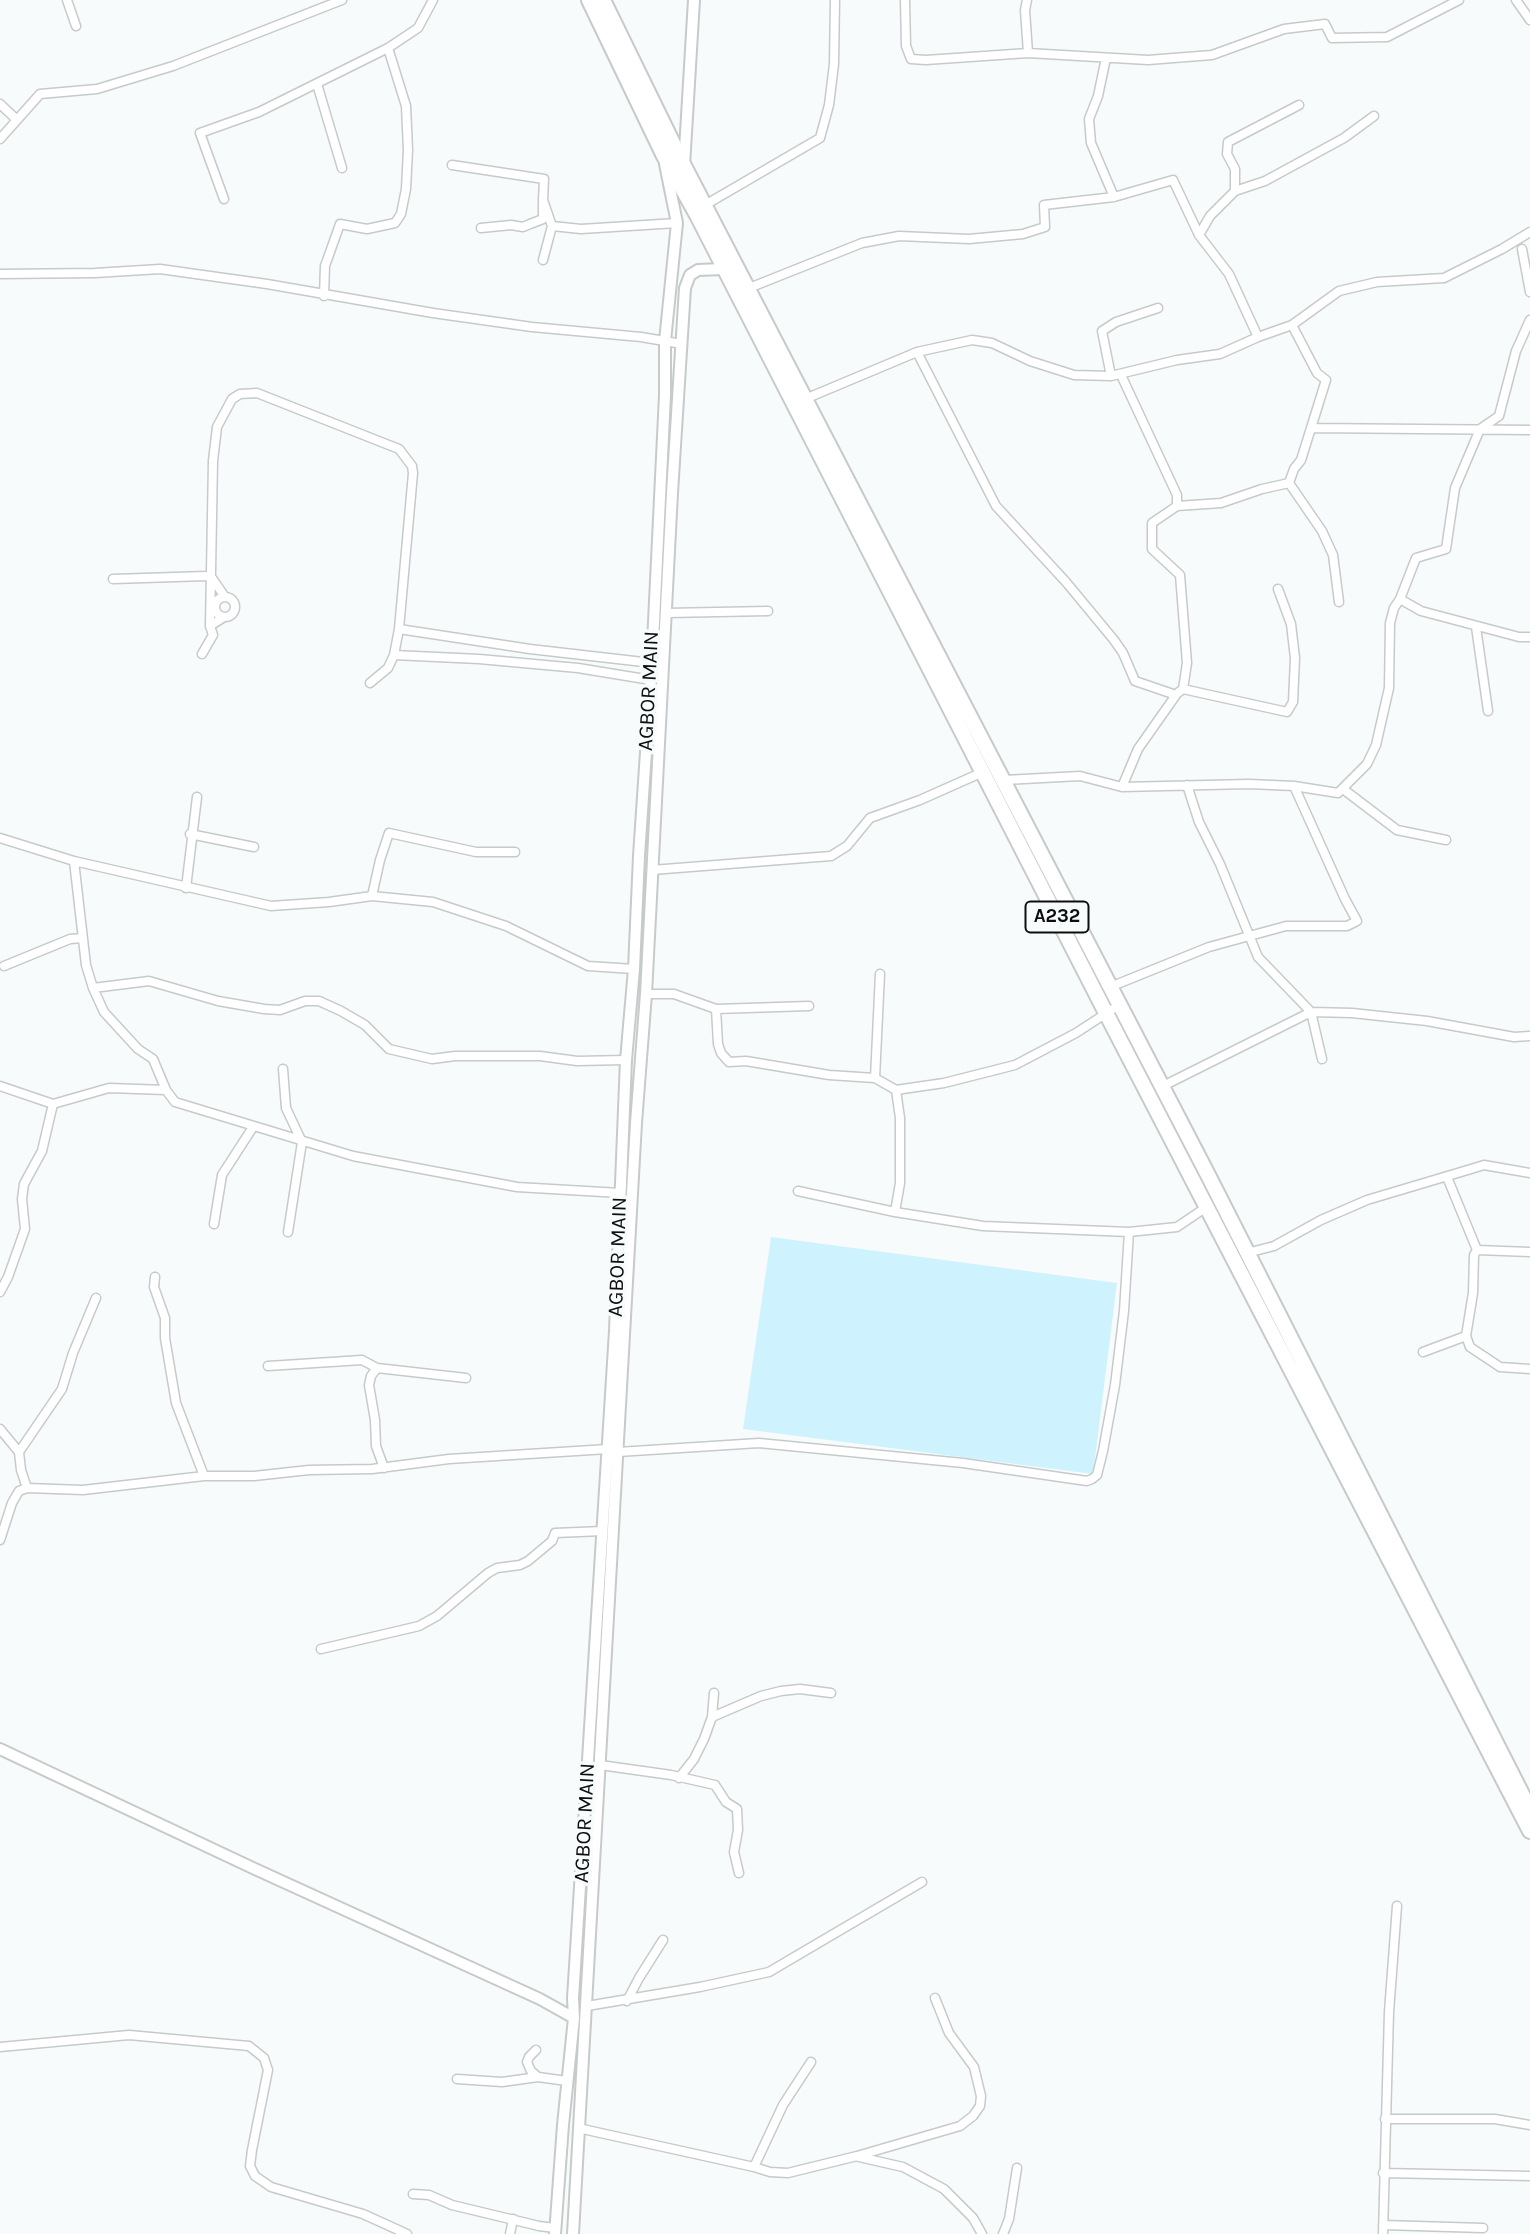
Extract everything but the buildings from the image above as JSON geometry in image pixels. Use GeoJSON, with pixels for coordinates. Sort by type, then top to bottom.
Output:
{"type":"FeatureCollection","features":[{"type":"Feature","properties":{"kind":"highway","name":"A232"},"geometry":{"type":"LineString","coordinates":[[589,0],[663,155],[697,215],[982,772],[1112,1009],[1208,1206],[1530,1831]]}},
{"type":"Feature","properties":{"kind":"highway","name":"A232"},"geometry":{"type":"LineString","coordinates":[[603,0],[684,166],[1005,780],[1110,987],[1112,1009],[1161,1087],[1530,1810]]}},
{"type":"Feature","properties":{"kind":"main road"},"geometry":{"type":"LineString","coordinates":[[684,166],[694,0]]}},
{"type":"Feature","properties":{"kind":"main road","name":"AGBOR MAIN"},"geometry":{"type":"LineString","coordinates":[[555,2231],[574,2018],[573,1998],[600,1765],[626,1060],[652,663],[665,395],[664,341],[677,223],[663,155]]}},
{"type":"Feature","properties":{"kind":"main road","name":"AGBOR MAIN"},"geometry":{"type":"LineString","coordinates":[[573,2234],[587,2006],[587,1884],[603,1531],[613,1451],[646,994],[685,288],[690,275],[698,270],[723,270]]}},
{"type":"Feature","properties":{"kind":"main road"},"geometry":{"type":"LineString","coordinates":[[0,1749],[528,1994],[574,2018]]}},
{"type":"Feature","properties":{"kind":"street"},"geometry":{"type":"LineString","coordinates":[[67,0],[76,26]]}},
{"type":"Feature","properties":{"kind":"street"},"geometry":{"type":"LineString","coordinates":[[0,139],[40,94],[97,89],[173,66],[342,0]]}},
{"type":"Feature","properties":{"kind":"street"},"geometry":{"type":"LineString","coordinates":[[223,199],[201,134],[259,112],[388,48],[418,28],[433,0]]}},
{"type":"Feature","properties":{"kind":"street"},"geometry":{"type":"LineString","coordinates":[[705,205],[820,138],[829,105],[834,64],[835,0]]}},
{"type":"Feature","properties":{"kind":"street"},"geometry":{"type":"LineString","coordinates":[[905,0],[906,46],[911,59],[949,60],[1028,53],[1148,60],[1212,55],[1284,29],[1325,24],[1332,38],[1387,37],[1459,0]]}},
{"type":"Feature","properties":{"kind":"street"},"geometry":{"type":"LineString","coordinates":[[1027,0],[1025,10],[1028,53]]}},
{"type":"Feature","properties":{"kind":"street"},"geometry":{"type":"LineString","coordinates":[[1516,0],[1530,20]]}},
{"type":"Feature","properties":{"kind":"street"},"geometry":{"type":"LineString","coordinates":[[324,296],[325,266],[340,223],[366,229],[382,227],[395,223],[401,214],[406,189],[408,150],[406,106],[388,48]]}},
{"type":"Feature","properties":{"kind":"street"},"geometry":{"type":"LineString","coordinates":[[1106,58],[1098,96],[1089,119],[1091,143],[1114,197]]}},
{"type":"Feature","properties":{"kind":"street"},"geometry":{"type":"LineString","coordinates":[[317,84],[342,168]]}},
{"type":"Feature","properties":{"kind":"street"},"geometry":{"type":"LineString","coordinates":[[0,104],[16,119]]}},
{"type":"Feature","properties":{"kind":"street"},"geometry":{"type":"LineString","coordinates":[[1235,191],[1235,169],[1227,154],[1228,142],[1299,105]]}},
{"type":"Feature","properties":{"kind":"street"},"geometry":{"type":"LineString","coordinates":[[1199,235],[1210,216],[1235,191],[1265,181],[1344,138],[1374,116]]}},
{"type":"Feature","properties":{"kind":"street"},"geometry":{"type":"LineString","coordinates":[[452,165],[544,179],[543,219],[523,227],[481,228]]}},
{"type":"Feature","properties":{"kind":"street"},"geometry":{"type":"LineString","coordinates":[[749,288],[862,243],[899,236],[969,239],[1023,234],[1045,227],[1044,205],[1114,197],[1173,180],[1199,235],[1229,274],[1258,337]]}},
{"type":"Feature","properties":{"kind":"street"},"geometry":{"type":"LineString","coordinates":[[543,200],[552,226],[543,260]]}},
{"type":"Feature","properties":{"kind":"street"},"geometry":{"type":"LineString","coordinates":[[552,226],[581,229],[677,223]]}},
{"type":"Feature","properties":{"kind":"street"},"geometry":{"type":"LineString","coordinates":[[805,399],[917,352],[972,340],[992,343],[1030,361],[1074,375],[1121,375],[1177,360],[1220,354],[1292,325],[1339,291],[1377,282],[1444,278],[1530,232]]}},
{"type":"Feature","properties":{"kind":"street"},"geometry":{"type":"LineString","coordinates":[[1522,249],[1530,292]]}},
{"type":"Feature","properties":{"kind":"street"},"geometry":{"type":"LineString","coordinates":[[0,274],[160,269],[532,327],[682,344]]}},
{"type":"Feature","properties":{"kind":"street"},"geometry":{"type":"LineString","coordinates":[[1111,376],[1102,331],[1116,322],[1158,308]]}},
{"type":"Feature","properties":{"kind":"street"},"geometry":{"type":"LineString","coordinates":[[1005,780],[1080,776],[1122,787],[1249,784],[1294,786],[1338,793],[1343,789],[1367,764],[1376,745],[1389,688],[1390,623],[1394,608],[1416,558],[1446,549],[1455,488],[1480,429],[1499,416],[1516,351],[1530,320]]}},
{"type":"Feature","properties":{"kind":"street"},"geometry":{"type":"LineString","coordinates":[[1289,483],[1301,460],[1326,380],[1317,373],[1292,325]]}},
{"type":"Feature","properties":{"kind":"street"},"geometry":{"type":"LineString","coordinates":[[917,352],[996,506],[1066,582],[1114,640],[1135,681],[1287,712],[1293,702],[1295,659],[1291,624],[1278,589]]}},
{"type":"Feature","properties":{"kind":"street"},"geometry":{"type":"LineString","coordinates":[[1121,375],[1177,495],[1177,506]]}},
{"type":"Feature","properties":{"kind":"street"},"geometry":{"type":"LineString","coordinates":[[202,654],[213,635],[210,626],[213,461],[217,427],[232,399],[240,394],[257,393],[399,450],[405,455],[413,473],[399,629],[394,655],[388,668],[370,683]]}},
{"type":"Feature","properties":{"kind":"street"},"geometry":{"type":"LineString","coordinates":[[1312,428],[1530,430]]}},
{"type":"Feature","properties":{"kind":"street"},"geometry":{"type":"LineString","coordinates":[[1122,787],[1138,749],[1180,692],[1187,663],[1180,575],[1152,549],[1152,523],[1177,506],[1221,503],[1289,483]]}},
{"type":"Feature","properties":{"kind":"street"},"geometry":{"type":"LineString","coordinates":[[1289,483],[1322,531],[1332,555],[1339,602]]}},
{"type":"Feature","properties":{"kind":"street"},"geometry":{"type":"LineString","coordinates":[[113,579],[206,576],[212,579],[225,597],[233,601],[235,607],[231,615],[210,626]]}},
{"type":"Feature","properties":{"kind":"street"},"geometry":{"type":"LineString","coordinates":[[224,617],[218,613],[216,606],[219,600],[225,597]]}},
{"type":"Feature","properties":{"kind":"street"},"geometry":{"type":"LineString","coordinates":[[1400,599],[1421,611],[1476,627],[1530,637]]}},
{"type":"Feature","properties":{"kind":"street"},"geometry":{"type":"LineString","coordinates":[[667,613],[768,611]]}},
{"type":"Feature","properties":{"kind":"street"},"geometry":{"type":"LineString","coordinates":[[1476,627],[1488,711]]}},
{"type":"Feature","properties":{"kind":"street"},"geometry":{"type":"LineString","coordinates":[[399,629],[530,649],[652,663]]}},
{"type":"Feature","properties":{"kind":"street"},"geometry":{"type":"LineString","coordinates":[[394,655],[578,668],[651,680]]}},
{"type":"Feature","properties":{"kind":"street"},"geometry":{"type":"LineString","coordinates":[[652,870],[831,856],[847,846],[870,818],[920,800],[982,772]]}},
{"type":"Feature","properties":{"kind":"street"},"geometry":{"type":"LineString","coordinates":[[1186,785],[1199,822],[1220,864],[1258,957],[1311,1012],[1322,1059]]}},
{"type":"Feature","properties":{"kind":"street"},"geometry":{"type":"LineString","coordinates":[[1110,987],[1209,947],[1286,926],[1347,926],[1357,921],[1294,786]]}},
{"type":"Feature","properties":{"kind":"street"},"geometry":{"type":"LineString","coordinates":[[1343,789],[1397,830],[1446,840]]}},
{"type":"Feature","properties":{"kind":"street"},"geometry":{"type":"LineString","coordinates":[[186,888],[190,834],[197,797]]}},
{"type":"Feature","properties":{"kind":"street"},"geometry":{"type":"LineString","coordinates":[[372,896],[389,833],[476,852],[515,852]]}},
{"type":"Feature","properties":{"kind":"street"},"geometry":{"type":"LineString","coordinates":[[190,834],[254,847]]}},
{"type":"Feature","properties":{"kind":"street"},"geometry":{"type":"LineString","coordinates":[[0,838],[74,861],[271,906],[372,896],[433,902],[506,926],[588,966],[634,969]]}},
{"type":"Feature","properties":{"kind":"street"},"geometry":{"type":"LineString","coordinates":[[74,861],[86,965],[93,988],[104,1012],[138,1049],[153,1059],[174,1102],[352,1156],[517,1187],[620,1193]]}},
{"type":"Feature","properties":{"kind":"street"},"geometry":{"type":"LineString","coordinates":[[4,966],[70,939],[83,938]]}},
{"type":"Feature","properties":{"kind":"street"},"geometry":{"type":"LineString","coordinates":[[875,1078],[880,974]]}},
{"type":"Feature","properties":{"kind":"street"},"geometry":{"type":"LineString","coordinates":[[93,988],[149,981],[218,1001],[280,1010],[305,1001],[319,1001],[365,1025],[389,1049],[432,1059],[455,1056],[540,1056],[577,1061],[626,1060]]}},
{"type":"Feature","properties":{"kind":"street"},"geometry":{"type":"LineString","coordinates":[[646,994],[674,994],[716,1009],[809,1006]]}},
{"type":"Feature","properties":{"kind":"street"},"geometry":{"type":"LineString","coordinates":[[716,1009],[718,1044],[721,1053],[729,1062],[746,1061],[875,1078],[897,1090],[944,1083],[1015,1065],[1076,1033],[1112,1009]]}},
{"type":"Feature","properties":{"kind":"street"},"geometry":{"type":"LineString","coordinates":[[1161,1087],[1311,1012],[1352,1013],[1427,1021],[1514,1037],[1530,1036]]}},
{"type":"Feature","properties":{"kind":"street"},"geometry":{"type":"LineString","coordinates":[[283,1069],[286,1108],[302,1142],[288,1232]]}},
{"type":"Feature","properties":{"kind":"street"},"geometry":{"type":"LineString","coordinates":[[0,1086],[53,1104],[109,1088],[166,1090]]}},
{"type":"Feature","properties":{"kind":"street"},"geometry":{"type":"LineString","coordinates":[[895,1212],[900,1183],[897,1090]]}},
{"type":"Feature","properties":{"kind":"street"},"geometry":{"type":"LineString","coordinates":[[0,1292],[25,1229],[22,1199],[24,1184],[42,1151],[53,1104]]}},
{"type":"Feature","properties":{"kind":"street"},"geometry":{"type":"LineString","coordinates":[[214,1224],[222,1175],[253,1127]]}},
{"type":"Feature","properties":{"kind":"street"},"geometry":{"type":"LineString","coordinates":[[1247,1253],[1274,1246],[1321,1220],[1367,1200],[1484,1165],[1530,1172]]}},
{"type":"Feature","properties":{"kind":"street"},"geometry":{"type":"LineString","coordinates":[[1447,1177],[1477,1250]]}},
{"type":"Feature","properties":{"kind":"street"},"geometry":{"type":"LineString","coordinates":[[798,1191],[895,1212],[983,1226],[1129,1232],[1177,1227],[1208,1206]]}},
{"type":"Feature","properties":{"kind":"street"},"geometry":{"type":"LineString","coordinates":[[0,1541],[12,1503],[19,1491],[27,1488],[83,1490],[204,1476],[254,1476],[384,1468],[461,1458],[759,1443],[963,1464],[1087,1481],[1097,1475],[1115,1385],[1124,1311],[1129,1232]]}},
{"type":"Feature","properties":{"kind":"street"},"geometry":{"type":"LineString","coordinates":[[1477,1250],[1530,1252]]}},
{"type":"Feature","properties":{"kind":"street"},"geometry":{"type":"LineString","coordinates":[[1477,1250],[1474,1255],[1473,1293],[1466,1336],[1470,1346],[1500,1367],[1530,1369]]}},
{"type":"Feature","properties":{"kind":"street"},"geometry":{"type":"LineString","coordinates":[[155,1277],[154,1287],[165,1318],[165,1338],[176,1403],[204,1476]]}},
{"type":"Feature","properties":{"kind":"street"},"geometry":{"type":"LineString","coordinates":[[19,1452],[62,1389],[96,1298]]}},
{"type":"Feature","properties":{"kind":"street"},"geometry":{"type":"LineString","coordinates":[[1423,1352],[1466,1336]]}},
{"type":"Feature","properties":{"kind":"street"},"geometry":{"type":"LineString","coordinates":[[268,1366],[362,1360],[377,1368],[466,1378]]}},
{"type":"Feature","properties":{"kind":"street"},"geometry":{"type":"LineString","coordinates":[[377,1368],[369,1385],[376,1446],[384,1468]]}},
{"type":"Feature","properties":{"kind":"street"},"geometry":{"type":"LineString","coordinates":[[0,1429],[19,1452],[20,1470],[27,1488]]}},
{"type":"Feature","properties":{"kind":"street"},"geometry":{"type":"LineString","coordinates":[[320,1649],[419,1626],[437,1616],[488,1573],[497,1568],[520,1565],[528,1561],[552,1541],[555,1533],[603,1531]]}},
{"type":"Feature","properties":{"kind":"street"},"geometry":{"type":"LineString","coordinates":[[712,1717],[752,1699],[781,1691],[800,1689],[831,1693]]}},
{"type":"Feature","properties":{"kind":"street"},"geometry":{"type":"LineString","coordinates":[[680,1778],[694,1759],[712,1717],[714,1693]]}},
{"type":"Feature","properties":{"kind":"street"},"geometry":{"type":"LineString","coordinates":[[600,1765],[715,1785],[726,1801],[737,1809],[734,1852],[739,1873]]}},
{"type":"Feature","properties":{"kind":"street"},"geometry":{"type":"LineString","coordinates":[[587,2006],[627,2001],[769,1972],[922,1882]]}},
{"type":"Feature","properties":{"kind":"street"},"geometry":{"type":"LineString","coordinates":[[1397,1906],[1384,2119],[1383,2230],[1483,2228]]}},
{"type":"Feature","properties":{"kind":"street"},"geometry":{"type":"LineString","coordinates":[[627,2001],[663,1940]]}},
{"type":"Feature","properties":{"kind":"street"},"geometry":{"type":"LineString","coordinates":[[578,2127],[770,2172],[788,2173],[960,2126],[973,2116],[980,2106],[981,2096],[974,2067],[949,2033],[935,1998]]}},
{"type":"Feature","properties":{"kind":"street"},"geometry":{"type":"LineString","coordinates":[[0,2047],[129,2035],[248,2046],[264,2058],[268,2070],[250,2166],[255,2176],[271,2188],[363,2214],[407,2234]]}},
{"type":"Feature","properties":{"kind":"street"},"geometry":{"type":"LineString","coordinates":[[536,2050],[528,2057],[527,2062],[538,2077]]}},
{"type":"Feature","properties":{"kind":"street"},"geometry":{"type":"LineString","coordinates":[[754,2167],[783,2105],[811,2062]]}},
{"type":"Feature","properties":{"kind":"street"},"geometry":{"type":"LineString","coordinates":[[457,2079],[502,2082],[538,2077],[567,2081]]}},
{"type":"Feature","properties":{"kind":"street"},"geometry":{"type":"LineString","coordinates":[[1384,2119],[1495,2119],[1530,2125]]}},
{"type":"Feature","properties":{"kind":"street"},"geometry":{"type":"LineString","coordinates":[[857,2156],[903,2167],[944,2189],[974,2218],[982,2234]]}},
{"type":"Feature","properties":{"kind":"street"},"geometry":{"type":"LineString","coordinates":[[1003,2234],[1009,2219],[1017,2168]]}},
{"type":"Feature","properties":{"kind":"street"},"geometry":{"type":"LineString","coordinates":[[1383,2173],[1530,2176]]}},
{"type":"Feature","properties":{"kind":"street"},"geometry":{"type":"LineString","coordinates":[[413,2194],[429,2195],[452,2205],[513,2220],[539,2230],[555,2231]]}},
{"type":"Feature","properties":{"kind":"street"},"geometry":{"type":"LineString","coordinates":[[510,2234],[513,2220]]}},
{"type":"Feature","properties":{"kind":"shaded area"},"geometry":{"type":"Polygon","coordinates":[[[771,1237],[1117,1283],[1093,1474],[743,1429],[771,1237]]]}}]}
